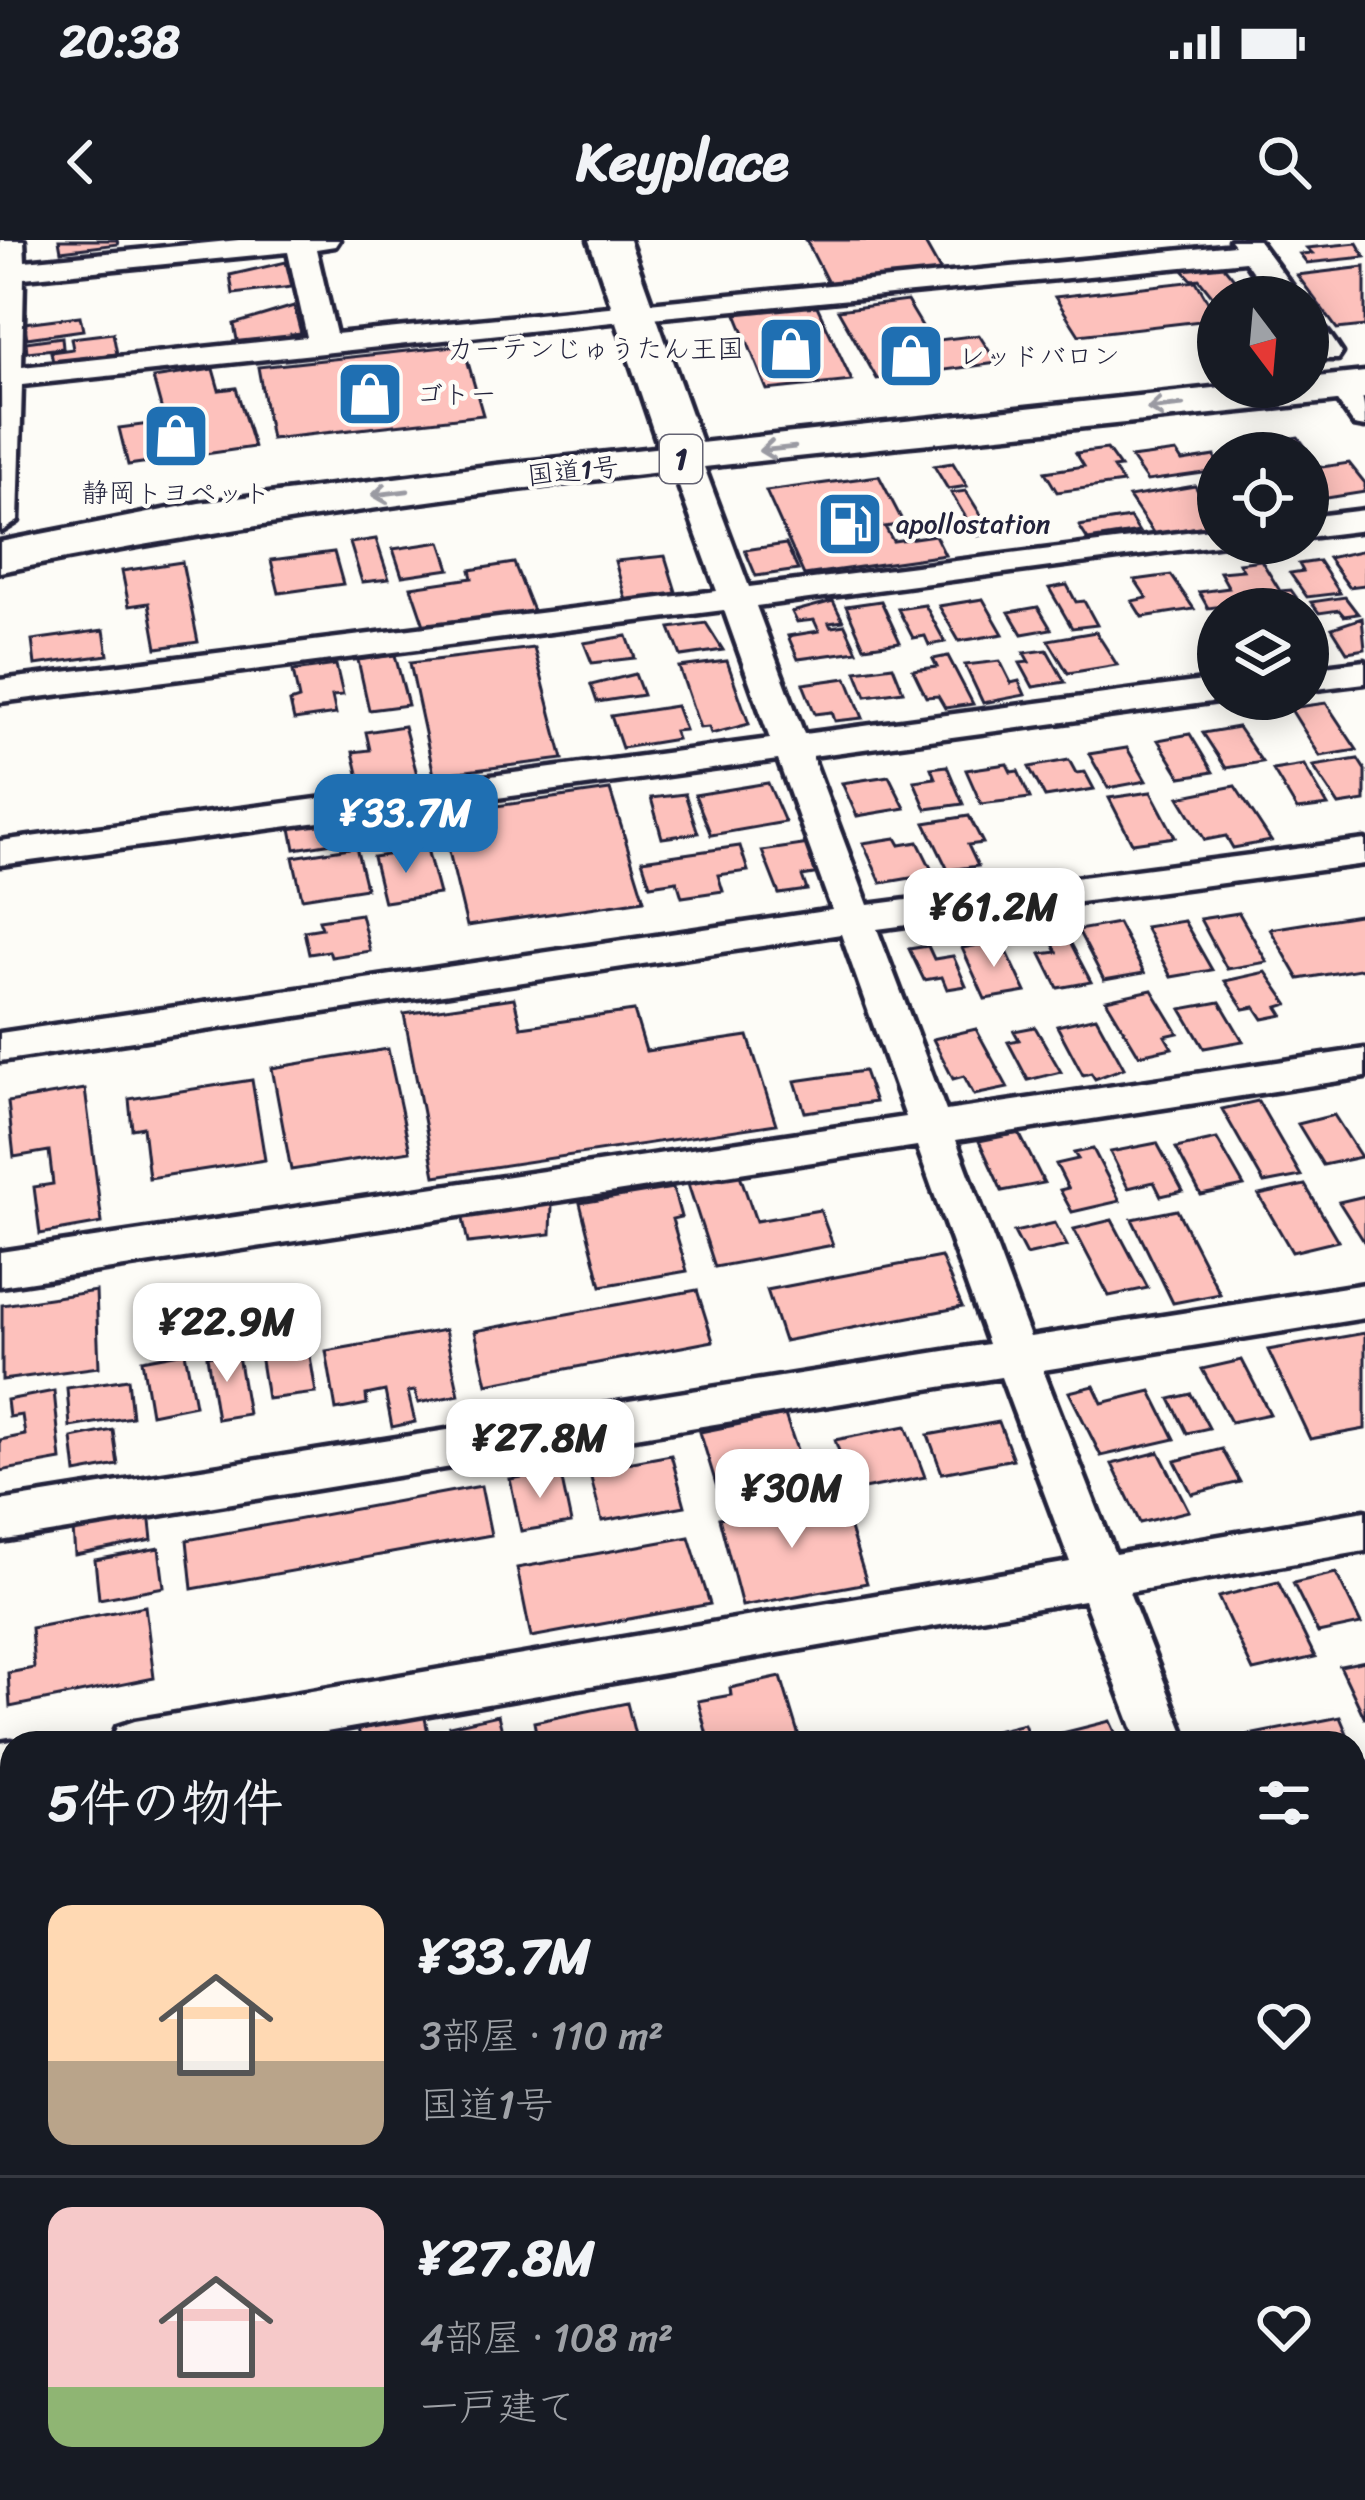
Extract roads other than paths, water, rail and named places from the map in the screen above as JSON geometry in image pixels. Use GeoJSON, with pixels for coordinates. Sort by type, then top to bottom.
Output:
{"type":"FeatureCollection","features":[{"type":"Feature","properties":{"kind":"highway","name":"国道1号"},"geometry":{"type":"LineString","coordinates":[[0,557],[200,517],[1197,368]]}},
{"type":"Feature","properties":{"kind":"highway","name":"国道1号"},"geometry":{"type":"LineString","coordinates":[[1,521],[322,463],[678,442],[1340,368]]}},
{"type":"Feature","properties":{"kind":"street"},"geometry":{"type":"LineString","coordinates":[[609,240],[734,597],[1158,1731]]}},
{"type":"Feature","properties":{"kind":"street"},"geometry":{"type":"LineString","coordinates":[[1,521],[7,261],[313,241],[322,343]]}},
{"type":"Feature","properties":{"kind":"street"},"geometry":{"type":"LineString","coordinates":[[6,378],[1249,246],[1271,276]]}},
{"type":"Feature","properties":{"kind":"street"},"geometry":{"type":"LineString","coordinates":[[1329,524],[1365,520]]}},
{"type":"Feature","properties":{"kind":"street"},"geometry":{"type":"LineString","coordinates":[[0,691],[1197,541]]}},
{"type":"Feature","properties":{"kind":"street"},"geometry":{"type":"LineString","coordinates":[[1329,676],[1365,672]]}},
{"type":"Feature","properties":{"kind":"street"},"geometry":{"type":"LineString","coordinates":[[0,853],[1197,693]]}},
{"type":"Feature","properties":{"kind":"street"},"geometry":{"type":"LineString","coordinates":[[0,1047],[858,919],[1365,852]]}},
{"type":"Feature","properties":{"kind":"street"},"geometry":{"type":"LineString","coordinates":[[0,1269],[1365,1063]]}},
{"type":"Feature","properties":{"kind":"street"},"geometry":{"type":"LineString","coordinates":[[0,1521],[1365,1301]]}},
{"type":"Feature","properties":{"kind":"street"},"geometry":{"type":"LineString","coordinates":[[206,1731],[1365,1532]]}},
{"type":"Feature","properties":{"kind":"place","name":"カーテンじゅうたん王国"},"geometry":{"type":"Point","coordinates":[791,349]}},
{"type":"Feature","properties":{"kind":"place","name":"レッドバロン"},"geometry":{"type":"Point","coordinates":[911,356]}},
{"type":"Feature","properties":{"kind":"place","name":"ゴトー"},"geometry":{"type":"Point","coordinates":[370,394]}},
{"type":"Feature","properties":{"kind":"place","name":"静岡トヨペット"},"geometry":{"type":"Point","coordinates":[176,436]}},
{"type":"Feature","properties":{"kind":"place","name":"apollostation"},"geometry":{"type":"Point","coordinates":[850,524]}}]}
